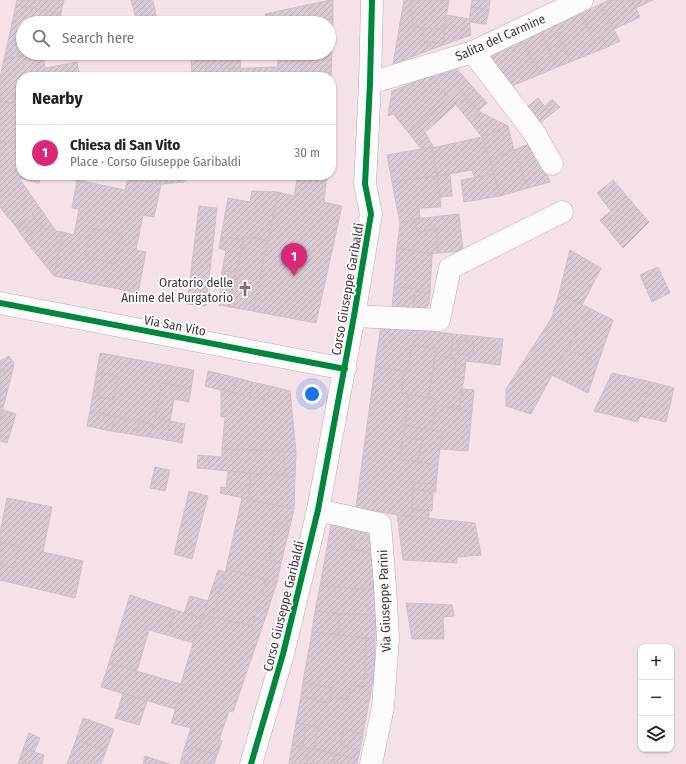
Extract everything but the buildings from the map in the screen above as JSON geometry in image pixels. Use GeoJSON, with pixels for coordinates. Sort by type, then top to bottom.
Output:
{"type":"FeatureCollection","features":[{"type":"Feature","properties":{"kind":"street","name":"Corso Giuseppe Garibaldi"},"geometry":{"type":"LineString","coordinates":[[251,764],[282,654],[318,510],[345,369],[371,214],[365,184],[372,0]]}},
{"type":"Feature","properties":{"kind":"street","name":"Salita del Carmine"},"geometry":{"type":"LineString","coordinates":[[370,83],[473,52],[582,0]]}},
{"type":"Feature","properties":{"kind":"street"},"geometry":{"type":"LineString","coordinates":[[473,52],[534,134],[552,164]]}},
{"type":"Feature","properties":{"kind":"street"},"geometry":{"type":"LineString","coordinates":[[354,316],[439,320],[450,268],[562,212]]}},
{"type":"Feature","properties":{"kind":"street","name":"Via San Vito"},"geometry":{"type":"LineString","coordinates":[[0,303],[345,369]]}},
{"type":"Feature","properties":{"kind":"street","name":"Via Giuseppe Parini"},"geometry":{"type":"LineString","coordinates":[[318,510],[380,524],[388,638],[383,707],[371,764]]}},
{"type":"Feature","properties":{"kind":"cycle path"},"geometry":{"type":"LineString","coordinates":[[251,764],[283,654],[318,510],[354,316],[371,214],[365,184],[372,0]]}},
{"type":"Feature","properties":{"kind":"cycle path"},"geometry":{"type":"LineString","coordinates":[[0,303],[345,369]]}},
{"type":"Feature","properties":{"kind":"place","name":"Chiesa di San Vito"},"geometry":{"type":"Point","coordinates":[294,276]}},
{"type":"Feature","properties":{"kind":"place","name":"Oratorio delle Anime del Purgatorio"},"geometry":{"type":"Point","coordinates":[245,289]}}]}
